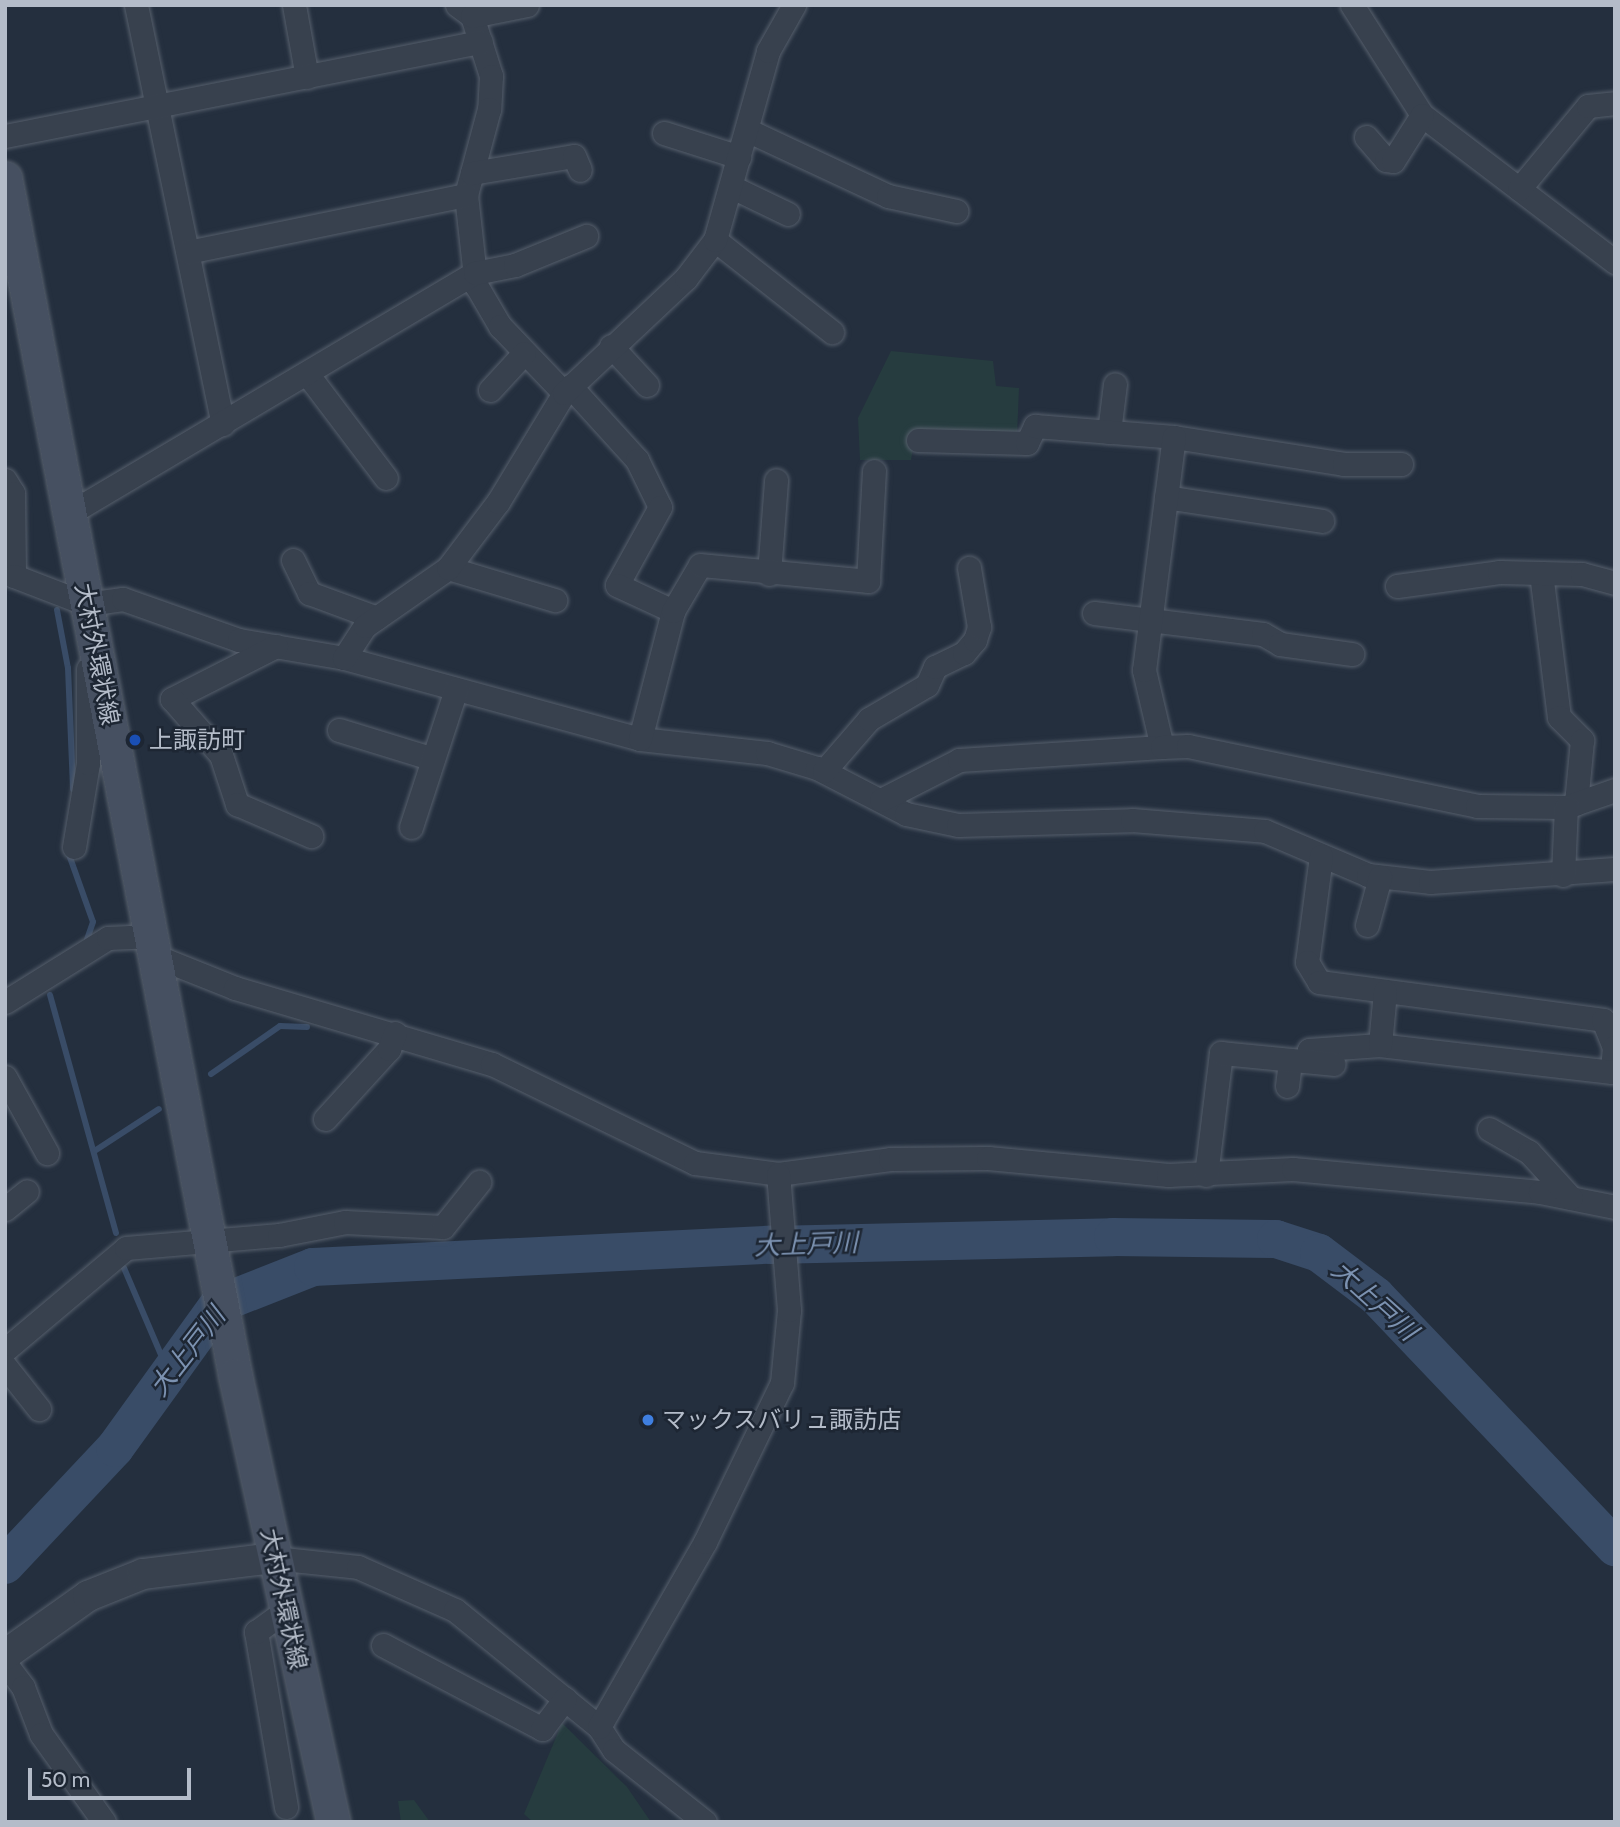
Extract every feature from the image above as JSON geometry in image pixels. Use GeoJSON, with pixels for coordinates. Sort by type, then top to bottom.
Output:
{"type":"FeatureCollection","features":[{"type":"Feature","properties":{"kind":"main road","name":"大村外環状線"},"geometry":{"type":"LineString","coordinates":[[5,178],[235,1375],[333,1822]]}},
{"type":"Feature","properties":{"kind":"street"},"geometry":{"type":"LineString","coordinates":[[136,5],[223,424]]}},
{"type":"Feature","properties":{"kind":"street"},"geometry":{"type":"LineString","coordinates":[[293,5],[307,77]]}},
{"type":"Feature","properties":{"kind":"street"},"geometry":{"type":"LineString","coordinates":[[527,5],[464,11],[481,42],[491,76],[489,109],[469,184],[475,273],[500,326],[524,353],[567,389],[637,460],[660,508],[618,585],[673,611]]}},
{"type":"Feature","properties":{"kind":"street"},"geometry":{"type":"LineString","coordinates":[[344,658],[365,626],[448,568],[498,502],[567,389],[686,278],[715,240],[768,51],[794,5]]}},
{"type":"Feature","properties":{"kind":"street"},"geometry":{"type":"LineString","coordinates":[[1352,5],[1422,114],[1614,259]]}},
{"type":"Feature","properties":{"kind":"street"},"geometry":{"type":"LineString","coordinates":[[5,136],[481,42]]}},
{"type":"Feature","properties":{"kind":"street"},"geometry":{"type":"LineString","coordinates":[[1518,189],[1588,106],[1615,103]]}},
{"type":"Feature","properties":{"kind":"street"},"geometry":{"type":"LineString","coordinates":[[1366,137],[1386,160],[1393,160],[1422,114]]}},
{"type":"Feature","properties":{"kind":"street"},"geometry":{"type":"LineString","coordinates":[[747,130],[888,196],[956,211]]}},
{"type":"Feature","properties":{"kind":"street"},"geometry":{"type":"LineString","coordinates":[[664,133],[739,157]]}},
{"type":"Feature","properties":{"kind":"street"},"geometry":{"type":"LineString","coordinates":[[188,251],[574,156],[580,170]]}},
{"type":"Feature","properties":{"kind":"street"},"geometry":{"type":"LineString","coordinates":[[732,187],[788,214]]}},
{"type":"Feature","properties":{"kind":"street"},"geometry":{"type":"LineString","coordinates":[[70,513],[308,375],[475,273],[515,265],[586,236]]}},
{"type":"Feature","properties":{"kind":"street"},"geometry":{"type":"LineString","coordinates":[[715,240],[832,332]]}},
{"type":"Feature","properties":{"kind":"street"},"geometry":{"type":"LineString","coordinates":[[611,346],[647,385]]}},
{"type":"Feature","properties":{"kind":"street"},"geometry":{"type":"LineString","coordinates":[[490,390],[524,353]]}},
{"type":"Feature","properties":{"kind":"street"},"geometry":{"type":"LineString","coordinates":[[308,375],[386,478]]}},
{"type":"Feature","properties":{"kind":"street"},"geometry":{"type":"LineString","coordinates":[[1109,432],[1115,383]]}},
{"type":"Feature","properties":{"kind":"street"},"geometry":{"type":"LineString","coordinates":[[918,440],[1027,443],[1035,426],[1174,437],[1344,464],[1401,464]]}},
{"type":"Feature","properties":{"kind":"street"},"geometry":{"type":"LineString","coordinates":[[1162,747],[1144,670],[1174,437]]}},
{"type":"Feature","properties":{"kind":"street"},"geometry":{"type":"LineString","coordinates":[[640,739],[673,611],[700,565],[769,574],[868,581],[874,471]]}},
{"type":"Feature","properties":{"kind":"street"},"geometry":{"type":"LineString","coordinates":[[5,480],[13,493],[10,579],[87,604],[123,599],[239,640],[344,658],[640,739],[767,752],[824,771],[906,814],[958,825],[1132,820],[1265,831],[1321,856],[1380,877],[1430,882],[1563,875],[1615,869]]}},
{"type":"Feature","properties":{"kind":"street"},"geometry":{"type":"LineString","coordinates":[[769,574],[776,480]]}},
{"type":"Feature","properties":{"kind":"street"},"geometry":{"type":"LineString","coordinates":[[1166,497],[1322,521]]}},
{"type":"Feature","properties":{"kind":"street"},"geometry":{"type":"LineString","coordinates":[[293,560],[309,593],[377,618]]}},
{"type":"Feature","properties":{"kind":"street"},"geometry":{"type":"LineString","coordinates":[[448,568],[555,600]]}},
{"type":"Feature","properties":{"kind":"street"},"geometry":{"type":"LineString","coordinates":[[824,771],[869,719],[927,685],[935,667],[964,653],[975,640],[979,627],[970,568]]}},
{"type":"Feature","properties":{"kind":"street"},"geometry":{"type":"LineString","coordinates":[[1397,586],[1499,572],[1581,574],[1615,583]]}},
{"type":"Feature","properties":{"kind":"street"},"geometry":{"type":"LineString","coordinates":[[1542,573],[1559,717],[1582,740],[1563,875]]}},
{"type":"Feature","properties":{"kind":"street"},"geometry":{"type":"LineString","coordinates":[[74,847],[88,763],[87,604]]}},
{"type":"Feature","properties":{"kind":"street"},"geometry":{"type":"LineString","coordinates":[[1094,613],[1150,617],[1352,654]]}},
{"type":"Feature","properties":{"kind":"street"},"geometry":{"type":"LineString","coordinates":[[276,646],[172,699],[221,755],[237,804],[311,836]]}},
{"type":"Feature","properties":{"kind":"street"},"geometry":{"type":"LineString","coordinates":[[411,827],[456,689]]}},
{"type":"Feature","properties":{"kind":"street"},"geometry":{"type":"LineString","coordinates":[[339,730],[391,757],[433,759]]}},
{"type":"Feature","properties":{"kind":"street"},"geometry":{"type":"LineString","coordinates":[[881,800],[959,760],[1188,746],[1477,806],[1571,805],[1615,790]]}},
{"type":"Feature","properties":{"kind":"street"},"geometry":{"type":"LineString","coordinates":[[1287,1086],[1298,1061],[1308,1050],[1380,1045],[1612,1072],[1614,1046],[1603,1020],[1319,982],[1307,962],[1321,856]]}},
{"type":"Feature","properties":{"kind":"street"},"geometry":{"type":"LineString","coordinates":[[1367,925],[1380,877]]}},
{"type":"Feature","properties":{"kind":"street"},"geometry":{"type":"LineString","coordinates":[[5,1002],[108,938],[154,946],[235,988],[395,1033],[492,1064],[695,1163],[778,1174],[890,1159],[988,1158],[1206,1175],[1293,1169],[1572,1198],[1615,1207]]}},
{"type":"Feature","properties":{"kind":"street"},"geometry":{"type":"LineString","coordinates":[[1380,1045],[1385,991]]}},
{"type":"Feature","properties":{"kind":"street"},"geometry":{"type":"LineString","coordinates":[[325,1119],[389,1049],[395,1033]]}},
{"type":"Feature","properties":{"kind":"street"},"geometry":{"type":"LineString","coordinates":[[1206,1175],[1221,1053],[1333,1064]]}},
{"type":"Feature","properties":{"kind":"street"},"geometry":{"type":"LineString","coordinates":[[5,1077],[47,1153]]}},
{"type":"Feature","properties":{"kind":"street"},"geometry":{"type":"LineString","coordinates":[[1489,1129],[1529,1152],[1572,1198]]}},
{"type":"Feature","properties":{"kind":"street"},"geometry":{"type":"LineString","coordinates":[[599,1727],[759,1440],[782,1383],[789,1310],[784,1217],[778,1174]]}},
{"type":"Feature","properties":{"kind":"street"},"geometry":{"type":"LineString","coordinates":[[5,1350],[125,1248],[212,1245],[345,1222],[443,1227],[479,1182]]}},
{"type":"Feature","properties":{"kind":"street"},"geometry":{"type":"LineString","coordinates":[[5,1209],[27,1191]]}},
{"type":"Feature","properties":{"kind":"street"},"geometry":{"type":"LineString","coordinates":[[5,1366],[39,1409]]}},
{"type":"Feature","properties":{"kind":"street"},"geometry":{"type":"LineString","coordinates":[[5,1655],[88,1596],[143,1574],[274,1558],[358,1567],[409,1586],[454,1610],[599,1727],[614,1749],[705,1822]]}},
{"type":"Feature","properties":{"kind":"street"},"geometry":{"type":"LineString","coordinates":[[286,1610],[256,1632],[286,1807]]}},
{"type":"Feature","properties":{"kind":"street"},"geometry":{"type":"LineString","coordinates":[[383,1646],[471,1677],[542,1729],[565,1699]]}},
{"type":"Feature","properties":{"kind":"street"},"geometry":{"type":"LineString","coordinates":[[5,1663],[23,1687],[41,1734],[95,1819]]}},
{"type":"Feature","properties":{"kind":"green space"},"geometry":{"type":"Polygon","coordinates":[[[891,351],[993,361],[996,386],[1019,388],[1017,436],[916,431],[911,460],[860,460],[858,418],[891,351]]]}},
{"type":"Feature","properties":{"kind":"green space"},"geometry":{"type":"Polygon","coordinates":[[[562,1723],[627,1787],[651,1822],[533,1822],[524,1814],[562,1723]]]}},
{"type":"Feature","properties":{"kind":"green space"},"geometry":{"type":"Polygon","coordinates":[[[414,1800],[430,1822],[401,1822],[398,1801],[414,1800]]]}},
{"type":"Feature","properties":{"kind":"waterway"},"geometry":{"type":"LineString","coordinates":[[57,610],[68,668],[73,789]]}},
{"type":"Feature","properties":{"kind":"waterway"},"geometry":{"type":"LineString","coordinates":[[67,849],[93,922],[87,939]]}},
{"type":"Feature","properties":{"kind":"waterway"},"geometry":{"type":"LineString","coordinates":[[50,995],[116,1233]]}},
{"type":"Feature","properties":{"kind":"waterway"},"geometry":{"type":"LineString","coordinates":[[211,1074],[280,1026],[307,1027]]}},
{"type":"Feature","properties":{"kind":"waterway"},"geometry":{"type":"LineString","coordinates":[[96,1150],[159,1109]]}},
{"type":"Feature","properties":{"kind":"waterway","name":"大上戸川"},"geometry":{"type":"LineString","coordinates":[[5,1565],[115,1448],[219,1304],[313,1267],[771,1245],[1113,1237],[1276,1239],[1319,1253],[1376,1296],[1615,1547]]}},
{"type":"Feature","properties":{"kind":"waterway"},"geometry":{"type":"LineString","coordinates":[[124,1268],[168,1371]]}},
{"type":"Feature","properties":{"kind":"place","name":"上諏訪町"},"geometry":{"type":"Point","coordinates":[135,740]}},
{"type":"Feature","properties":{"kind":"place","name":"マックスバリュ諏訪店"},"geometry":{"type":"Point","coordinates":[648,1420]}}]}
